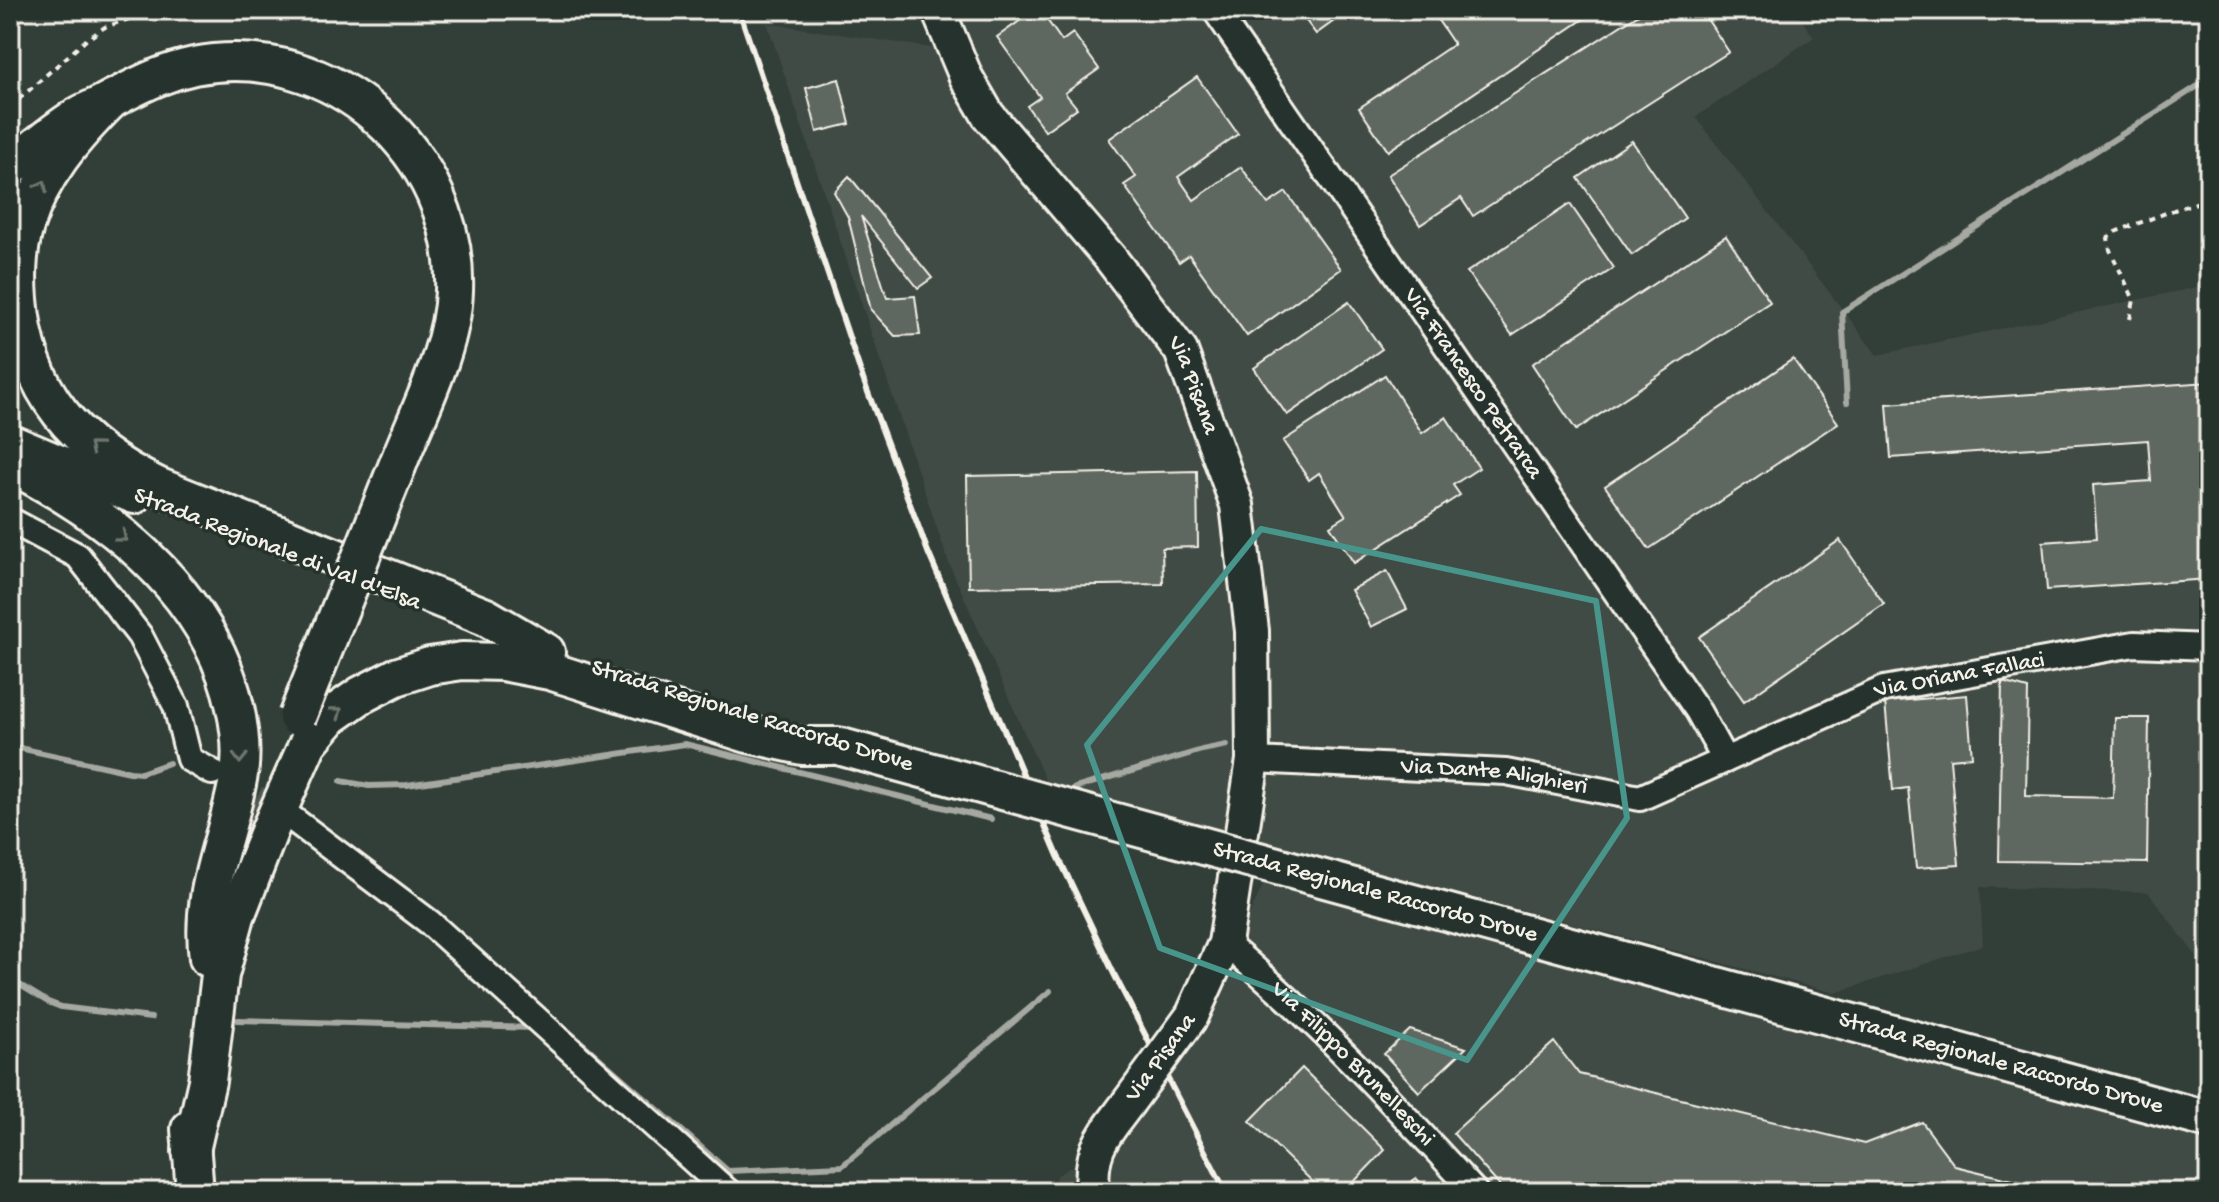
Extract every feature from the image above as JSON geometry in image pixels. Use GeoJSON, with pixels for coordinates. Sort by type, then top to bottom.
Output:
{"type":"FeatureCollection","features":[{"type":"Feature","properties":{"kind":"main road"},"geometry":{"type":"LineString","coordinates":[[10,168],[75,118],[150,79],[196,66],[243,63],[276,66],[318,79],[377,115],[408,148],[425,174],[447,226],[453,254],[454,291],[449,328],[441,355],[225,899],[208,958],[191,1063],[189,1114],[195,1192]]}},
{"type":"Feature","properties":{"kind":"main road"},"geometry":{"type":"LineString","coordinates":[[111,100],[57,160],[35,199],[22,236],[18,277],[23,326],[40,381],[58,410],[101,454],[150,482],[486,617],[544,660]]}},
{"type":"Feature","properties":{"kind":"main road","name":"Strada Regionale di Val d'Elsa"},"geometry":{"type":"LineString","coordinates":[[10,443],[271,550],[430,610],[544,660]]}},
{"type":"Feature","properties":{"kind":"main road"},"geometry":{"type":"LineString","coordinates":[[10,464],[87,509],[148,559],[194,612],[221,660],[236,714],[240,764],[235,797],[206,906],[208,958]]}},
{"type":"Feature","properties":{"kind":"main road"},"geometry":{"type":"LineString","coordinates":[[191,1151],[207,1081],[219,984],[229,936],[286,790],[301,755],[314,735],[331,716],[361,695],[413,670],[446,663],[480,661],[519,664],[544,660]]}},
{"type":"Feature","properties":{"kind":"main road","name":"Strada Regionale Raccordo Drove"},"geometry":{"type":"LineString","coordinates":[[544,660],[748,734],[802,746],[838,746],[2209,1120]]}},
{"type":"Feature","properties":{"kind":"street","name":"Via Francesco Petrarca"},"geometry":{"type":"LineString","coordinates":[[1215,10],[1698,711],[1725,760]]}},
{"type":"Feature","properties":{"kind":"street","name":"Via Pisana"},"geometry":{"type":"LineString","coordinates":[[942,14],[966,77],[988,115],[1111,259],[1181,351],[1237,505],[1252,631],[1253,760],[1242,832]]}},
{"type":"Feature","properties":{"kind":"street"},"geometry":{"type":"LineString","coordinates":[[10,520],[78,556],[140,636],[176,706],[189,759],[212,772]]}},
{"type":"Feature","properties":{"kind":"street","name":"Via Oriana Fallaci"},"geometry":{"type":"LineString","coordinates":[[1725,760],[1884,689],[2134,644],[2209,647]]}},
{"type":"Feature","properties":{"kind":"street","name":"Via Dante Alighieri"},"geometry":{"type":"LineString","coordinates":[[1253,760],[1506,772],[1640,798],[1725,760]]}},
{"type":"Feature","properties":{"kind":"street"},"geometry":{"type":"LineString","coordinates":[[286,814],[429,922],[728,1192]]}},
{"type":"Feature","properties":{"kind":"street","name":"Via Pisana"},"geometry":{"type":"LineString","coordinates":[[1093,1192],[1091,1170],[1098,1145],[1192,1016],[1225,943],[1236,871]]}},
{"type":"Feature","properties":{"kind":"street","name":"Via Filippo Brunelleschi"},"geometry":{"type":"LineString","coordinates":[[1225,943],[1341,1052],[1475,1192]]}},
{"type":"Feature","properties":{"kind":"path"},"geometry":{"type":"LineString","coordinates":[[10,107],[105,27],[156,10]]}},
{"type":"Feature","properties":{"kind":"path"},"geometry":{"type":"LineString","coordinates":[[2130,319],[2134,300],[2110,250],[2108,238],[2115,232],[2209,199]]}},
{"type":"Feature","properties":{"kind":"highlighted area"},"geometry":{"type":"Polygon","coordinates":[[[1261,529],[1596,601],[1627,818],[1467,1060],[1160,948],[1087,745],[1261,529]]]}},
{"type":"Feature","properties":{"kind":"shaded area"},"geometry":{"type":"Polygon","coordinates":[[[919,10],[1794,10],[1814,37],[1696,117],[1877,355],[2202,286],[2209,291],[2209,973],[2148,892],[1980,887],[1983,945],[1835,993],[1047,784],[948,561],[767,23],[932,48],[919,10]]]}},
{"type":"Feature","properties":{"kind":"shaded area"},"geometry":{"type":"Polygon","coordinates":[[[1264,883],[2209,1138],[2209,1192],[1045,1192],[1058,1175],[1133,1126],[1186,1050],[1264,883]]]}},
{"type":"Feature","properties":{"kind":"building"},"geometry":{"type":"Polygon","coordinates":[[[1035,10],[1040,10],[1062,41],[1073,33],[1099,69],[1065,93],[1077,108],[1045,131],[1027,106],[1040,97],[997,37],[1035,10]]]}},
{"type":"Feature","properties":{"kind":"building"},"geometry":{"type":"Polygon","coordinates":[[[1298,10],[1349,10],[1316,34],[1298,10]]]}},
{"type":"Feature","properties":{"kind":"building"},"geometry":{"type":"Polygon","coordinates":[[[1431,10],[1597,10],[1388,151],[1359,108],[1454,44],[1431,10]]]}},
{"type":"Feature","properties":{"kind":"building"},"geometry":{"type":"Polygon","coordinates":[[[1645,10],[1701,10],[1729,52],[1473,216],[1461,198],[1420,225],[1388,175],[1645,10]]]}},
{"type":"Feature","properties":{"kind":"building"},"geometry":{"type":"Polygon","coordinates":[[[1197,77],[1238,134],[1178,177],[1194,200],[1241,167],[1268,204],[1286,192],[1341,269],[1247,336],[1189,255],[1179,262],[1124,185],[1136,177],[1109,139],[1197,77]]]}},
{"type":"Feature","properties":{"kind":"building"},"geometry":{"type":"Polygon","coordinates":[[[839,79],[850,124],[817,132],[806,88],[839,79]]]}},
{"type":"Feature","properties":{"kind":"building"},"geometry":{"type":"Polygon","coordinates":[[[1632,141],[1685,218],[1632,255],[1578,178],[1632,141]]]}},
{"type":"Feature","properties":{"kind":"building"},"geometry":{"type":"Polygon","coordinates":[[[849,176],[932,278],[918,288],[861,216],[887,298],[915,296],[920,335],[895,336],[871,310],[848,217],[834,192],[849,176]]]}},
{"type":"Feature","properties":{"kind":"building"},"geometry":{"type":"Polygon","coordinates":[[[1570,204],[1614,268],[1512,335],[1467,272],[1570,204]]]}},
{"type":"Feature","properties":{"kind":"building"},"geometry":{"type":"Polygon","coordinates":[[[1726,236],[1770,302],[1576,430],[1532,364],[1726,236]]]}},
{"type":"Feature","properties":{"kind":"building"},"geometry":{"type":"Polygon","coordinates":[[[1349,302],[1382,349],[1287,415],[1254,368],[1349,302]]]}},
{"type":"Feature","properties":{"kind":"building"},"geometry":{"type":"Polygon","coordinates":[[[1793,359],[1838,423],[1649,549],[1605,486],[1793,359]]]}},
{"type":"Feature","properties":{"kind":"building"},"geometry":{"type":"Polygon","coordinates":[[[1385,375],[1422,433],[1446,417],[1479,468],[1453,485],[1460,495],[1354,563],[1330,526],[1346,516],[1319,473],[1309,480],[1283,441],[1385,375]]]}},
{"type":"Feature","properties":{"kind":"building"},"geometry":{"type":"Polygon","coordinates":[[[2209,382],[2209,579],[2047,590],[2043,542],[2097,538],[2093,485],[2151,481],[2148,440],[1891,458],[1887,404],[2209,382]]]}},
{"type":"Feature","properties":{"kind":"building"},"geometry":{"type":"Polygon","coordinates":[[[1197,471],[1198,547],[1162,548],[1163,584],[969,587],[967,476],[1197,471]]]}},
{"type":"Feature","properties":{"kind":"building"},"geometry":{"type":"Polygon","coordinates":[[[1840,540],[1884,604],[1744,701],[1699,637],[1840,540]]]}},
{"type":"Feature","properties":{"kind":"building"},"geometry":{"type":"Polygon","coordinates":[[[1387,571],[1407,609],[1371,627],[1351,590],[1387,571]]]}},
{"type":"Feature","properties":{"kind":"building"},"geometry":{"type":"Polygon","coordinates":[[[2002,682],[2028,689],[2026,796],[2113,798],[2115,718],[2149,718],[2147,863],[1999,861],[2002,682]]]}},
{"type":"Feature","properties":{"kind":"building"},"geometry":{"type":"Polygon","coordinates":[[[1967,695],[1972,757],[1950,759],[1959,865],[1916,868],[1908,788],[1893,790],[1885,702],[1967,695]]]}},
{"type":"Feature","properties":{"kind":"building"},"geometry":{"type":"Polygon","coordinates":[[[1410,1030],[1466,1048],[1419,1092],[1384,1054],[1410,1030]]]}},
{"type":"Feature","properties":{"kind":"building"},"geometry":{"type":"Polygon","coordinates":[[[1554,1042],[1579,1074],[1864,1144],[1922,1122],[1955,1166],[2062,1192],[1543,1192],[1540,1189],[1536,1192],[1505,1192],[1453,1133],[1554,1042]]]}},
{"type":"Feature","properties":{"kind":"building"},"geometry":{"type":"Polygon","coordinates":[[[1302,1068],[1385,1150],[1344,1192],[1323,1192],[1250,1121],[1302,1068]]]}},
{"type":"Feature","properties":{"kind":"building"},"geometry":{"type":"Polygon","coordinates":[[[1416,1178],[1429,1192],[1400,1192],[1416,1178]]]}},
{"type":"Feature","properties":{"kind":"waterway"},"geometry":{"type":"LineString","coordinates":[[1847,402],[1842,312],[2209,79]]}},
{"type":"Feature","properties":{"kind":"waterway"},"geometry":{"type":"LineString","coordinates":[[341,781],[369,786],[407,785],[685,744],[991,819]]}},
{"type":"Feature","properties":{"kind":"waterway"},"geometry":{"type":"LineString","coordinates":[[1075,788],[1227,745]]}},
{"type":"Feature","properties":{"kind":"waterway"},"geometry":{"type":"LineString","coordinates":[[10,746],[130,772],[141,773],[169,763]]}},
{"type":"Feature","properties":{"kind":"waterway"},"geometry":{"type":"LineString","coordinates":[[10,979],[61,1007],[151,1018]]}},
{"type":"Feature","properties":{"kind":"waterway"},"geometry":{"type":"LineString","coordinates":[[559,1029],[566,1029],[728,1171],[842,1166],[1050,991]]}},
{"type":"Feature","properties":{"kind":"waterway"},"geometry":{"type":"LineString","coordinates":[[238,1020],[536,1028]]}},
{"type":"Feature","properties":{"kind":"tunnel"},"geometry":{"type":"LineString","coordinates":[[225,780],[286,814]]}},
{"type":"Feature","properties":{"kind":"railway"},"geometry":{"type":"LineString","coordinates":[[739,10],[863,379],[928,552],[1058,856],[1115,976],[1226,1192]]}}]}
